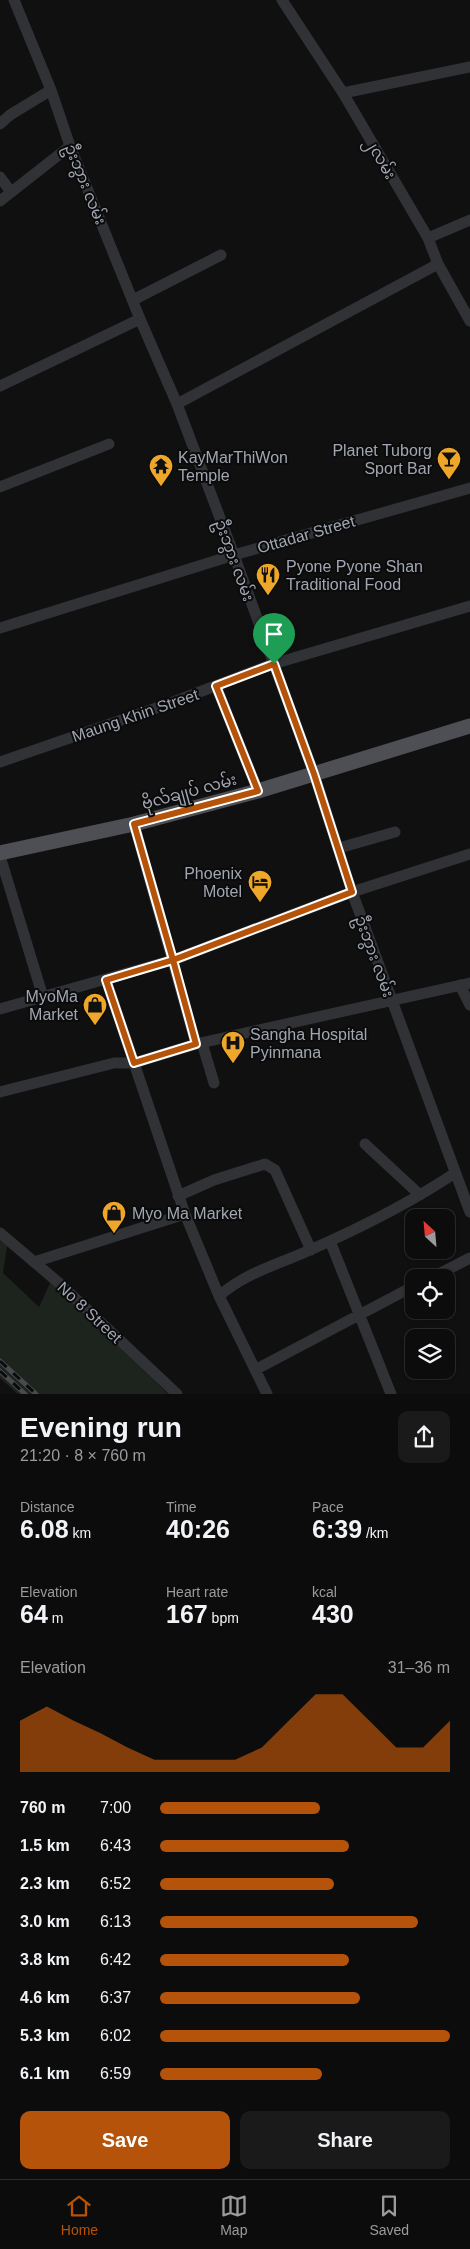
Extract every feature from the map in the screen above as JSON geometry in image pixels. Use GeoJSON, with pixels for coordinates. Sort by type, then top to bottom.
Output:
{"type":"FeatureCollection","features":[{"type":"Feature","properties":{"kind":"main road","name":"ဗိုလ်ချုပ် လမ်း"},"geometry":{"type":"LineString","coordinates":[[0,855],[134,824],[258,791],[470,726]]}},
{"type":"Feature","properties":{"kind":"street","name":"ဦးဘွား လမ်း"},"geometry":{"type":"LineString","coordinates":[[14,0],[51,90],[70,146],[140,319],[177,404],[234,555],[314,774],[352,892],[470,1212]]}},
{"type":"Feature","properties":{"kind":"street","name":"၂လမ်း"},"geometry":{"type":"LineString","coordinates":[[282,0],[342,93],[428,238],[438,264],[470,321]]}},
{"type":"Feature","properties":{"kind":"street"},"geometry":{"type":"LineString","coordinates":[[342,93],[470,67]]}},
{"type":"Feature","properties":{"kind":"street"},"geometry":{"type":"LineString","coordinates":[[0,124],[10,115],[51,90]]}},
{"type":"Feature","properties":{"kind":"street"},"geometry":{"type":"LineString","coordinates":[[0,201],[70,146]]}},
{"type":"Feature","properties":{"kind":"street"},"geometry":{"type":"LineString","coordinates":[[0,177],[11,192]]}},
{"type":"Feature","properties":{"kind":"street"},"geometry":{"type":"LineString","coordinates":[[428,238],[470,220]]}},
{"type":"Feature","properties":{"kind":"street"},"geometry":{"type":"LineString","coordinates":[[133,300],[221,255]]}},
{"type":"Feature","properties":{"kind":"street"},"geometry":{"type":"LineString","coordinates":[[177,404],[438,264]]}},
{"type":"Feature","properties":{"kind":"street"},"geometry":{"type":"LineString","coordinates":[[0,386],[140,319]]}},
{"type":"Feature","properties":{"kind":"street"},"geometry":{"type":"LineString","coordinates":[[0,487],[108,444]]}},
{"type":"Feature","properties":{"kind":"street","name":"Ottadar Street"},"geometry":{"type":"LineString","coordinates":[[0,628],[234,555],[470,488]]}},
{"type":"Feature","properties":{"kind":"street","name":"Maung Khin Street"},"geometry":{"type":"LineString","coordinates":[[0,762],[274,664],[470,606]]}},
{"type":"Feature","properties":{"kind":"street"},"geometry":{"type":"LineString","coordinates":[[216,686],[258,791]]}},
{"type":"Feature","properties":{"kind":"street"},"geometry":{"type":"LineString","coordinates":[[134,824],[173,960],[199,1044],[214,1084]]}},
{"type":"Feature","properties":{"kind":"street"},"geometry":{"type":"LineString","coordinates":[[339,848],[395,832]]}},
{"type":"Feature","properties":{"kind":"street"},"geometry":{"type":"LineString","coordinates":[[0,1009],[173,960],[352,892],[470,854]]}},
{"type":"Feature","properties":{"kind":"street"},"geometry":{"type":"LineString","coordinates":[[0,855],[43,997]]}},
{"type":"Feature","properties":{"kind":"street"},"geometry":{"type":"LineString","coordinates":[[106,980],[178,1196],[219,1296],[267,1394]]}},
{"type":"Feature","properties":{"kind":"street"},"geometry":{"type":"LineString","coordinates":[[0,1092],[114,1063],[134,1063],[199,1044],[391,999],[465,984],[470,1005]]}},
{"type":"Feature","properties":{"kind":"street"},"geometry":{"type":"LineString","coordinates":[[365,1144],[420,1195]]}},
{"type":"Feature","properties":{"kind":"street"},"geometry":{"type":"LineString","coordinates":[[178,1196],[214,1180],[265,1164],[270,1166],[275,1170],[311,1250]]}},
{"type":"Feature","properties":{"kind":"street"},"geometry":{"type":"LineString","coordinates":[[219,1296],[236,1281],[330,1241],[420,1195],[455,1173]]}},
{"type":"Feature","properties":{"kind":"street"},"geometry":{"type":"LineString","coordinates":[[34,1262],[185,1214]]}},
{"type":"Feature","properties":{"kind":"street","name":"No 8 Street"},"geometry":{"type":"LineString","coordinates":[[0,1233],[178,1394]]}},
{"type":"Feature","properties":{"kind":"street"},"geometry":{"type":"LineString","coordinates":[[330,1241],[391,1394]]}},
{"type":"Feature","properties":{"kind":"street"},"geometry":{"type":"LineString","coordinates":[[449,1269],[470,1258]]}},
{"type":"Feature","properties":{"kind":"street"},"geometry":{"type":"LineString","coordinates":[[255,1370],[405,1290]]}},
{"type":"Feature","properties":{"kind":"shaded area"},"geometry":{"type":"Polygon","coordinates":[[[0,1241],[7,1246],[3,1273],[39,1307],[51,1281],[168,1394],[18,1394],[0,1378],[0,1241]]]}},
{"type":"Feature","properties":{"kind":"railway"},"geometry":{"type":"LineString","coordinates":[[0,1361],[36,1394]]}},
{"type":"Feature","properties":{"kind":"railway"},"geometry":{"type":"LineString","coordinates":[[0,1371],[25,1394]]}},
{"type":"Feature","properties":{"kind":"place","name":"Planet Tuborg Sport Bar"},"geometry":{"type":"Point","coordinates":[449,480]}},
{"type":"Feature","properties":{"kind":"place","name":"KayMarThiWon Temple"},"geometry":{"type":"Point","coordinates":[161,487]}},
{"type":"Feature","properties":{"kind":"place","name":"Pyone Pyone Shan Traditional Food"},"geometry":{"type":"Point","coordinates":[268,596]}},
{"type":"Feature","properties":{"kind":"place","name":"Phoenix Motel"},"geometry":{"type":"Point","coordinates":[260,903]}},
{"type":"Feature","properties":{"kind":"place","name":"MyoMa Market"},"geometry":{"type":"Point","coordinates":[95,1026]}},
{"type":"Feature","properties":{"kind":"place","name":"Sangha Hospital Pyinmana"},"geometry":{"type":"Point","coordinates":[233,1064]}},
{"type":"Feature","properties":{"kind":"place","name":"Myo Ma Market"},"geometry":{"type":"Point","coordinates":[114,1234]}},
{"type":"Feature","properties":{"kind":"route"},"geometry":{"type":"LineString","coordinates":[[274,664],[216,686],[258,791],[134,824],[173,960],[106,980],[134,1063],[196,1044],[173,960],[352,892],[314,774],[274,664]]}}]}
